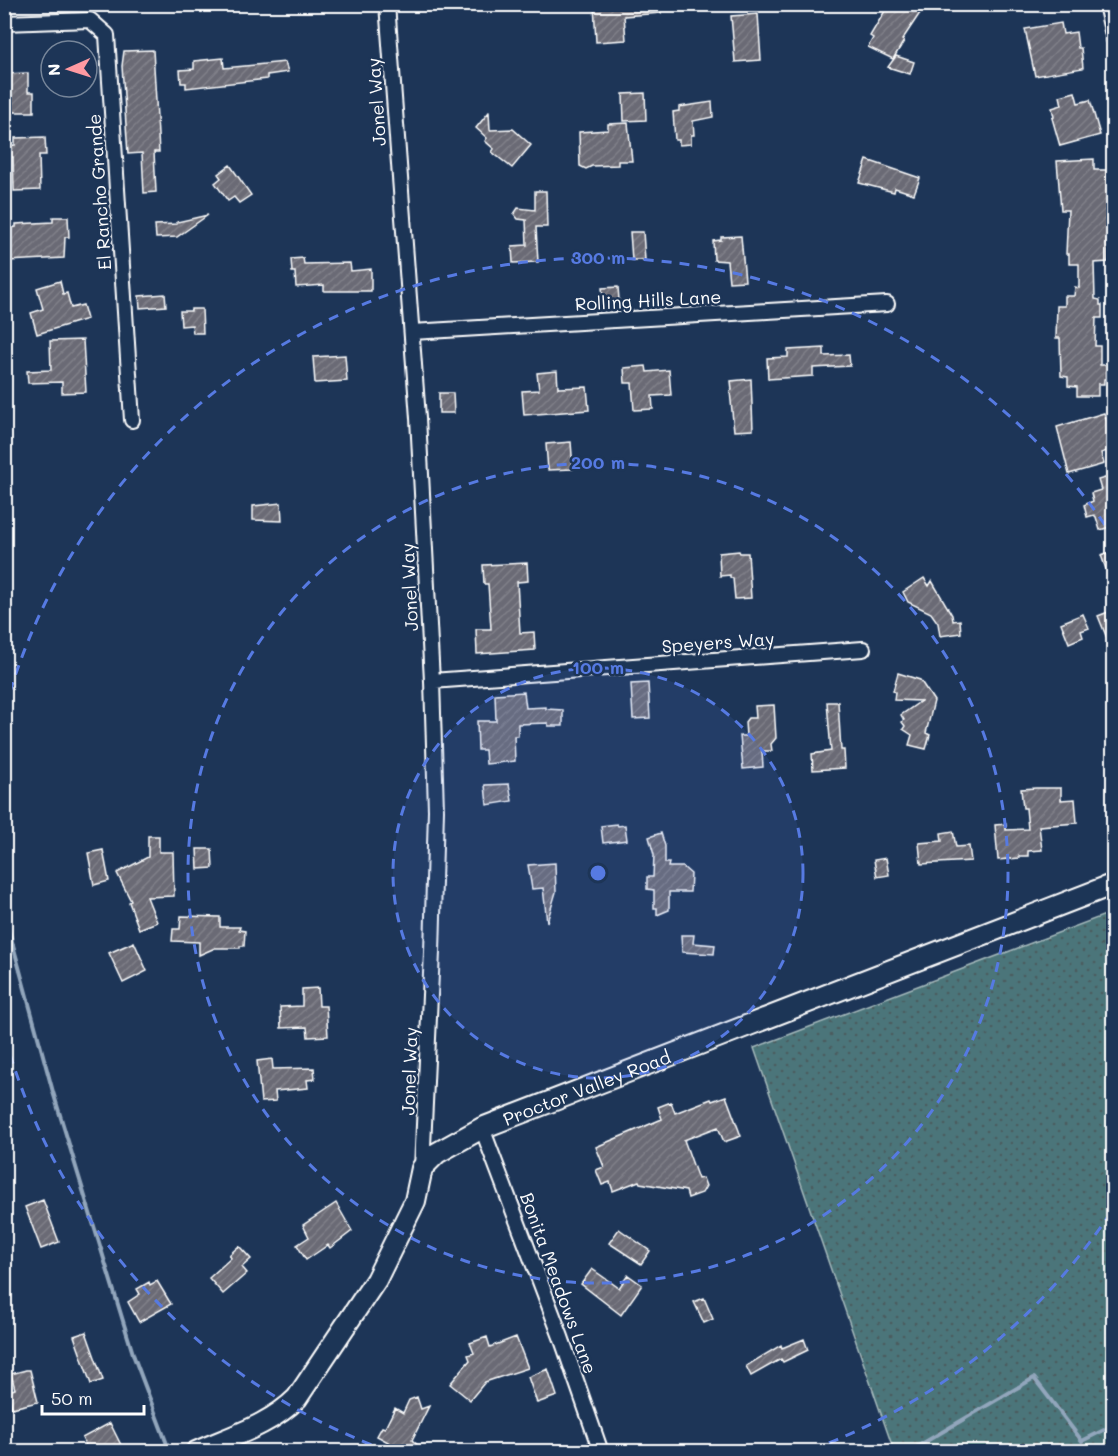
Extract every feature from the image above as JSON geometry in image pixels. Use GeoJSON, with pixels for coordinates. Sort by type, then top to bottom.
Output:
{"type":"FeatureCollection","features":[{"type":"Feature","properties":{"kind":"street","name":"Jonel Way"},"geometry":{"type":"LineString","coordinates":[[387,4],[412,332],[432,681],[435,834],[422,1168]]}},
{"type":"Feature","properties":{"kind":"street"},"geometry":{"type":"LineString","coordinates":[[1106,4],[1113,40]]}},
{"type":"Feature","properties":{"kind":"street","name":"El Rancho Grande"},"geometry":{"type":"LineString","coordinates":[[4,22],[90,20],[107,35],[132,420]]}},
{"type":"Feature","properties":{"kind":"street","name":"Rolling Hills Lane"},"geometry":{"type":"LineString","coordinates":[[412,332],[887,304]]}},
{"type":"Feature","properties":{"kind":"street","name":"Speyers Way"},"geometry":{"type":"LineString","coordinates":[[432,681],[863,649]]}},
{"type":"Feature","properties":{"kind":"street","name":"Proctor Valley Road"},"geometry":{"type":"LineString","coordinates":[[422,1168],[437,1153],[482,1128],[1113,884]]}},
{"type":"Feature","properties":{"kind":"street","name":"Bonita Meadows Lane"},"geometry":{"type":"LineString","coordinates":[[482,1128],[561,1337],[601,1452]]}},
{"type":"Feature","properties":{"kind":"street"},"geometry":{"type":"LineString","coordinates":[[200,1450],[255,1428],[284,1411],[297,1398],[376,1280],[415,1201],[422,1168]]}},
{"type":"Feature","properties":{"kind":"green space"},"geometry":{"type":"Polygon","coordinates":[[[1113,912],[1113,1451],[894,1451],[754,1048],[1113,912]]]}},
{"type":"Feature","properties":{"kind":"building"},"geometry":{"type":"Polygon","coordinates":[[[594,4],[661,4],[661,13],[624,16],[626,40],[596,42],[594,4]]]}},
{"type":"Feature","properties":{"kind":"building"},"geometry":{"type":"Polygon","coordinates":[[[889,4],[926,4],[902,40],[904,41],[893,59],[868,47],[873,38],[870,36],[889,4]]]}},
{"type":"Feature","properties":{"kind":"building"},"geometry":{"type":"Polygon","coordinates":[[[758,14],[761,60],[735,62],[731,16],[758,14]]]}},
{"type":"Feature","properties":{"kind":"building"},"geometry":{"type":"Polygon","coordinates":[[[1061,23],[1063,34],[1076,32],[1078,48],[1081,48],[1083,68],[1035,76],[1025,29],[1061,23]]]}},
{"type":"Feature","properties":{"kind":"building"},"geometry":{"type":"Polygon","coordinates":[[[153,50],[159,152],[154,152],[156,192],[144,193],[142,153],[128,154],[122,66],[124,51],[153,50]]]}},
{"type":"Feature","properties":{"kind":"building"},"geometry":{"type":"Polygon","coordinates":[[[896,56],[914,62],[910,74],[888,67],[896,56]]]}},
{"type":"Feature","properties":{"kind":"building"},"geometry":{"type":"Polygon","coordinates":[[[223,58],[224,68],[285,62],[288,72],[267,75],[267,79],[186,88],[186,83],[181,83],[180,70],[194,69],[194,61],[223,58]]]}},
{"type":"Feature","properties":{"kind":"building"},"geometry":{"type":"Polygon","coordinates":[[[28,73],[28,92],[34,92],[34,112],[4,112],[4,74],[28,73]]]}},
{"type":"Feature","properties":{"kind":"building"},"geometry":{"type":"Polygon","coordinates":[[[1075,92],[1078,103],[1090,100],[1100,135],[1060,146],[1052,118],[1054,117],[1052,108],[1062,105],[1060,96],[1075,92]]]}},
{"type":"Feature","properties":{"kind":"building"},"geometry":{"type":"Polygon","coordinates":[[[645,93],[646,120],[624,121],[623,94],[645,93]]]}},
{"type":"Feature","properties":{"kind":"building"},"geometry":{"type":"Polygon","coordinates":[[[712,102],[713,117],[693,121],[694,135],[691,135],[691,144],[679,145],[679,140],[675,140],[673,112],[679,111],[679,107],[712,102]]]}},
{"type":"Feature","properties":{"kind":"building"},"geometry":{"type":"Polygon","coordinates":[[[489,112],[490,130],[513,129],[531,145],[512,168],[492,152],[494,149],[485,141],[487,138],[476,128],[489,112]]]}},
{"type":"Feature","properties":{"kind":"building"},"geometry":{"type":"Polygon","coordinates":[[[628,123],[632,161],[618,161],[618,165],[592,166],[586,169],[580,166],[579,132],[608,130],[608,124],[628,123]]]}},
{"type":"Feature","properties":{"kind":"building"},"geometry":{"type":"Polygon","coordinates":[[[45,137],[46,155],[39,155],[40,190],[14,191],[13,157],[7,157],[6,146],[15,145],[15,138],[45,137]]]}},
{"type":"Feature","properties":{"kind":"building"},"geometry":{"type":"Polygon","coordinates":[[[1094,159],[1094,170],[1107,170],[1112,207],[1110,207],[1108,262],[1094,263],[1095,299],[1100,300],[1100,305],[1102,305],[1102,318],[1096,318],[1095,346],[1100,346],[1100,365],[1107,365],[1106,379],[1104,379],[1104,384],[1098,384],[1098,396],[1077,396],[1077,387],[1068,386],[1068,377],[1061,376],[1060,338],[1056,338],[1057,306],[1065,306],[1065,296],[1074,296],[1075,287],[1079,288],[1079,264],[1069,264],[1069,254],[1066,254],[1068,210],[1061,210],[1057,161],[1094,159]]]}},
{"type":"Feature","properties":{"kind":"building"},"geometry":{"type":"Polygon","coordinates":[[[867,160],[920,178],[914,194],[895,188],[894,192],[859,183],[867,160]]]}},
{"type":"Feature","properties":{"kind":"building"},"geometry":{"type":"Polygon","coordinates":[[[230,165],[251,195],[239,203],[234,197],[228,201],[215,183],[221,178],[218,174],[230,165]]]}},
{"type":"Feature","properties":{"kind":"building"},"geometry":{"type":"Polygon","coordinates":[[[535,191],[546,191],[547,227],[536,227],[538,262],[513,263],[512,246],[527,245],[526,220],[518,219],[514,214],[518,208],[535,210],[535,191]]]}},
{"type":"Feature","properties":{"kind":"building"},"geometry":{"type":"Polygon","coordinates":[[[208,215],[177,237],[156,238],[155,225],[177,224],[177,222],[208,215]]]}},
{"type":"Feature","properties":{"kind":"building"},"geometry":{"type":"Polygon","coordinates":[[[53,217],[68,217],[69,237],[65,237],[64,258],[8,261],[7,228],[16,227],[16,224],[53,222],[53,217]]]}},
{"type":"Feature","properties":{"kind":"building"},"geometry":{"type":"Polygon","coordinates":[[[630,232],[643,232],[645,260],[632,260],[630,232]]]}},
{"type":"Feature","properties":{"kind":"building"},"geometry":{"type":"Polygon","coordinates":[[[741,236],[745,281],[729,282],[727,261],[714,260],[713,241],[721,240],[721,237],[741,236]]]}},
{"type":"Feature","properties":{"kind":"building"},"geometry":{"type":"Polygon","coordinates":[[[303,258],[304,264],[350,263],[351,271],[371,269],[371,291],[324,291],[324,285],[296,287],[291,259],[303,258]]]}},
{"type":"Feature","properties":{"kind":"building"},"geometry":{"type":"Polygon","coordinates":[[[60,281],[63,294],[67,293],[71,308],[83,305],[87,319],[37,334],[31,313],[43,309],[37,288],[60,281]]]}},
{"type":"Feature","properties":{"kind":"building"},"geometry":{"type":"Polygon","coordinates":[[[618,287],[619,300],[604,303],[602,288],[618,287]]]}},
{"type":"Feature","properties":{"kind":"building"},"geometry":{"type":"Polygon","coordinates":[[[165,294],[166,306],[140,308],[139,296],[165,294]]]}},
{"type":"Feature","properties":{"kind":"building"},"geometry":{"type":"Polygon","coordinates":[[[191,309],[202,309],[203,333],[193,333],[192,325],[181,326],[180,311],[191,311],[191,309]]]}},
{"type":"Feature","properties":{"kind":"building"},"geometry":{"type":"Polygon","coordinates":[[[83,340],[86,392],[62,393],[62,382],[28,383],[27,371],[51,370],[50,341],[83,340]]]}},
{"type":"Feature","properties":{"kind":"building"},"geometry":{"type":"Polygon","coordinates":[[[824,348],[824,356],[849,355],[850,366],[813,368],[813,376],[768,379],[767,358],[788,357],[788,350],[824,348]]]}},
{"type":"Feature","properties":{"kind":"building"},"geometry":{"type":"Polygon","coordinates":[[[345,355],[347,381],[315,383],[313,357],[345,355]]]}},
{"type":"Feature","properties":{"kind":"building"},"geometry":{"type":"Polygon","coordinates":[[[646,366],[647,372],[669,370],[671,395],[652,396],[653,409],[634,410],[632,383],[625,383],[624,368],[646,366]]]}},
{"type":"Feature","properties":{"kind":"building"},"geometry":{"type":"Polygon","coordinates":[[[557,371],[558,388],[587,387],[589,410],[524,415],[522,391],[539,390],[537,373],[557,371]]]}},
{"type":"Feature","properties":{"kind":"building"},"geometry":{"type":"Polygon","coordinates":[[[751,379],[753,430],[734,431],[731,381],[751,379]]]}},
{"type":"Feature","properties":{"kind":"building"},"geometry":{"type":"Polygon","coordinates":[[[439,393],[453,393],[454,413],[439,413],[439,393]]]}},
{"type":"Feature","properties":{"kind":"building"},"geometry":{"type":"Polygon","coordinates":[[[1104,413],[1111,432],[1108,433],[1113,449],[1101,453],[1104,464],[1069,474],[1057,427],[1104,413]]]}},
{"type":"Feature","properties":{"kind":"building"},"geometry":{"type":"Polygon","coordinates":[[[571,442],[573,469],[548,470],[546,444],[571,442]]]}},
{"type":"Feature","properties":{"kind":"building"},"geometry":{"type":"Polygon","coordinates":[[[1112,476],[1113,526],[1100,530],[1094,515],[1087,517],[1084,505],[1093,501],[1091,493],[1101,490],[1098,480],[1112,476]]]}},
{"type":"Feature","properties":{"kind":"building"},"geometry":{"type":"Polygon","coordinates":[[[281,503],[282,521],[253,520],[253,506],[281,503]]]}},
{"type":"Feature","properties":{"kind":"building"},"geometry":{"type":"Polygon","coordinates":[[[739,551],[748,553],[751,598],[735,599],[733,578],[730,578],[730,575],[720,576],[719,553],[739,551]]]}},
{"type":"Feature","properties":{"kind":"building"},"geometry":{"type":"Polygon","coordinates":[[[1113,551],[1113,586],[1112,586],[1101,555],[1113,551]]]}},
{"type":"Feature","properties":{"kind":"building"},"geometry":{"type":"Polygon","coordinates":[[[527,563],[528,581],[517,582],[520,633],[534,632],[535,650],[477,654],[476,629],[491,629],[488,584],[484,584],[483,565],[527,563]]]}},
{"type":"Feature","properties":{"kind":"building"},"geometry":{"type":"Polygon","coordinates":[[[924,578],[929,586],[932,581],[952,615],[953,621],[960,620],[961,633],[940,636],[938,623],[931,613],[908,602],[903,592],[924,578]]]}},
{"type":"Feature","properties":{"kind":"building"},"geometry":{"type":"Polygon","coordinates":[[[1113,610],[1113,653],[1098,616],[1113,610]]]}},
{"type":"Feature","properties":{"kind":"building"},"geometry":{"type":"Polygon","coordinates":[[[1083,614],[1089,628],[1081,631],[1083,637],[1069,643],[1061,623],[1083,614]]]}},
{"type":"Feature","properties":{"kind":"building"},"geometry":{"type":"Polygon","coordinates":[[[898,673],[920,680],[934,701],[926,733],[930,735],[926,749],[909,745],[912,735],[903,729],[905,726],[901,715],[921,701],[894,700],[895,692],[893,691],[898,673]]]}},
{"type":"Feature","properties":{"kind":"building"},"geometry":{"type":"Polygon","coordinates":[[[648,683],[650,718],[633,719],[631,684],[648,683]]]}},
{"type":"Feature","properties":{"kind":"building"},"geometry":{"type":"Polygon","coordinates":[[[524,692],[526,708],[546,707],[546,709],[563,710],[563,726],[548,726],[548,723],[518,724],[518,736],[514,736],[515,761],[486,764],[485,750],[478,750],[477,721],[496,721],[495,694],[524,692]]]}},
{"type":"Feature","properties":{"kind":"building"},"geometry":{"type":"Polygon","coordinates":[[[827,702],[838,702],[841,750],[844,750],[845,768],[813,770],[812,754],[831,751],[827,702]]]}},
{"type":"Feature","properties":{"kind":"building"},"geometry":{"type":"Polygon","coordinates":[[[774,705],[776,738],[771,744],[772,751],[762,751],[763,767],[743,769],[740,736],[746,736],[745,722],[748,718],[756,718],[755,706],[774,705]]]}},
{"type":"Feature","properties":{"kind":"building"},"geometry":{"type":"Polygon","coordinates":[[[509,784],[512,801],[487,805],[485,785],[509,784]]]}},
{"type":"Feature","properties":{"kind":"building"},"geometry":{"type":"Polygon","coordinates":[[[1061,788],[1061,800],[1075,799],[1077,823],[1039,826],[1042,850],[1028,851],[1028,856],[998,860],[995,825],[1006,824],[1006,830],[1028,829],[1021,789],[1061,788]]]}},
{"type":"Feature","properties":{"kind":"building"},"geometry":{"type":"Polygon","coordinates":[[[617,824],[618,826],[625,825],[627,840],[603,843],[601,826],[617,824]]]}},
{"type":"Feature","properties":{"kind":"building"},"geometry":{"type":"Polygon","coordinates":[[[953,831],[956,847],[969,846],[971,861],[921,864],[919,843],[942,841],[941,833],[953,831]]]}},
{"type":"Feature","properties":{"kind":"building"},"geometry":{"type":"Polygon","coordinates":[[[661,833],[665,846],[665,863],[669,863],[668,867],[683,867],[691,874],[690,892],[669,892],[669,910],[657,915],[657,908],[654,908],[654,890],[647,889],[647,877],[653,877],[654,855],[649,837],[661,833]]]}},
{"type":"Feature","properties":{"kind":"building"},"geometry":{"type":"Polygon","coordinates":[[[148,836],[159,836],[159,852],[173,852],[174,896],[147,897],[157,922],[139,929],[129,902],[131,901],[117,873],[148,857],[148,836]]]}},
{"type":"Feature","properties":{"kind":"building"},"geometry":{"type":"Polygon","coordinates":[[[197,849],[212,849],[213,868],[198,869],[197,849]]]}},
{"type":"Feature","properties":{"kind":"building"},"geometry":{"type":"Polygon","coordinates":[[[103,850],[109,881],[94,885],[88,853],[103,850]]]}},
{"type":"Feature","properties":{"kind":"building"},"geometry":{"type":"Polygon","coordinates":[[[886,858],[889,875],[877,877],[874,860],[886,858]]]}},
{"type":"Feature","properties":{"kind":"building"},"geometry":{"type":"Polygon","coordinates":[[[555,863],[556,892],[547,922],[543,888],[532,889],[528,865],[555,863]]]}},
{"type":"Feature","properties":{"kind":"building"},"geometry":{"type":"Polygon","coordinates":[[[181,916],[220,917],[220,927],[240,927],[239,930],[245,931],[244,946],[215,948],[199,955],[199,942],[172,941],[173,929],[180,929],[181,916]]]}},
{"type":"Feature","properties":{"kind":"building"},"geometry":{"type":"Polygon","coordinates":[[[681,935],[694,935],[693,943],[715,945],[714,954],[682,952],[681,935]]]}},
{"type":"Feature","properties":{"kind":"building"},"geometry":{"type":"Polygon","coordinates":[[[134,942],[147,971],[123,983],[109,953],[134,942]]]}},
{"type":"Feature","properties":{"kind":"building"},"geometry":{"type":"Polygon","coordinates":[[[318,988],[319,1006],[326,1006],[328,1036],[308,1037],[307,1027],[281,1028],[280,1007],[302,1006],[302,989],[318,988]]]}},
{"type":"Feature","properties":{"kind":"building"},"geometry":{"type":"Polygon","coordinates":[[[272,1059],[273,1069],[314,1068],[315,1079],[307,1080],[308,1088],[275,1091],[276,1101],[261,1102],[257,1061],[272,1059]]]}},
{"type":"Feature","properties":{"kind":"building"},"geometry":{"type":"Polygon","coordinates":[[[726,1096],[741,1136],[724,1142],[718,1127],[684,1140],[698,1179],[703,1178],[706,1186],[702,1193],[688,1198],[686,1191],[639,1181],[613,1191],[610,1182],[602,1185],[596,1170],[604,1167],[596,1147],[662,1119],[658,1107],[671,1102],[675,1113],[711,1099],[712,1101],[726,1096]]]}},
{"type":"Feature","properties":{"kind":"building"},"geometry":{"type":"Polygon","coordinates":[[[43,1200],[59,1242],[41,1249],[25,1207],[43,1200]]]}},
{"type":"Feature","properties":{"kind":"building"},"geometry":{"type":"Polygon","coordinates":[[[336,1203],[352,1231],[330,1248],[328,1245],[306,1260],[297,1245],[309,1237],[303,1225],[336,1203]]]}},
{"type":"Feature","properties":{"kind":"building"},"geometry":{"type":"Polygon","coordinates":[[[619,1229],[650,1251],[641,1264],[609,1243],[619,1229]]]}},
{"type":"Feature","properties":{"kind":"building"},"geometry":{"type":"Polygon","coordinates":[[[239,1246],[251,1259],[242,1267],[247,1273],[223,1294],[209,1278],[231,1258],[229,1255],[239,1246]]]}},
{"type":"Feature","properties":{"kind":"building"},"geometry":{"type":"Polygon","coordinates":[[[592,1269],[619,1288],[628,1275],[642,1285],[621,1315],[581,1284],[592,1269]]]}},
{"type":"Feature","properties":{"kind":"building"},"geometry":{"type":"Polygon","coordinates":[[[157,1281],[171,1304],[139,1322],[128,1302],[140,1294],[137,1289],[149,1282],[150,1285],[157,1281]]]}},
{"type":"Feature","properties":{"kind":"building"},"geometry":{"type":"Polygon","coordinates":[[[704,1298],[713,1319],[704,1323],[694,1302],[704,1298]]]}},
{"type":"Feature","properties":{"kind":"building"},"geometry":{"type":"Polygon","coordinates":[[[86,1332],[103,1380],[91,1384],[74,1336],[86,1332]]]}},
{"type":"Feature","properties":{"kind":"building"},"geometry":{"type":"Polygon","coordinates":[[[487,1337],[490,1347],[516,1337],[528,1368],[485,1382],[470,1400],[450,1384],[470,1360],[468,1355],[474,1353],[470,1343],[487,1337]]]}},
{"type":"Feature","properties":{"kind":"building"},"geometry":{"type":"Polygon","coordinates":[[[804,1339],[808,1350],[783,1362],[781,1359],[751,1376],[746,1366],[781,1345],[782,1348],[804,1339]]]}},
{"type":"Feature","properties":{"kind":"building"},"geometry":{"type":"Polygon","coordinates":[[[548,1369],[557,1396],[537,1403],[528,1377],[548,1369]]]}},
{"type":"Feature","properties":{"kind":"building"},"geometry":{"type":"Polygon","coordinates":[[[30,1370],[38,1402],[12,1408],[8,1391],[15,1389],[11,1374],[30,1370]]]}},
{"type":"Feature","properties":{"kind":"building"},"geometry":{"type":"Polygon","coordinates":[[[417,1397],[421,1409],[429,1406],[412,1440],[425,1452],[406,1452],[377,1436],[382,1427],[385,1428],[395,1408],[403,1413],[409,1400],[417,1397]]]}},
{"type":"Feature","properties":{"kind":"building"},"geometry":{"type":"Polygon","coordinates":[[[110,1423],[121,1445],[120,1448],[112,1452],[89,1452],[82,1438],[110,1423]]]}},
{"type":"Feature","properties":{"kind":"waterway"},"geometry":{"type":"LineString","coordinates":[[4,912],[53,1092],[134,1357],[170,1452]]}},
{"type":"Feature","properties":{"kind":"waterway"},"geometry":{"type":"LineString","coordinates":[[908,1452],[1034,1378],[1082,1441],[1114,1425]]}}]}
